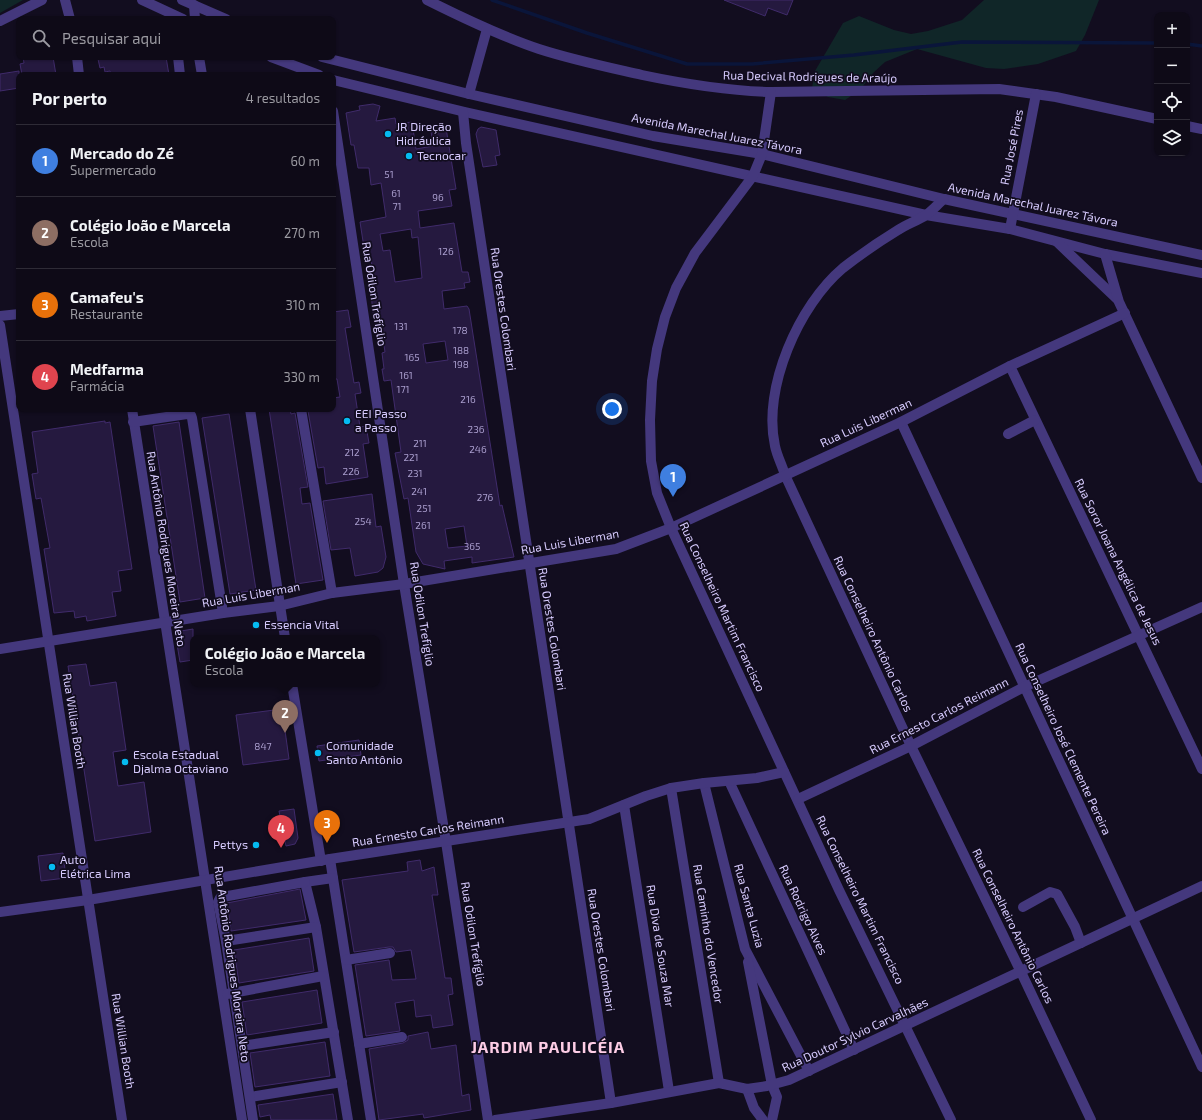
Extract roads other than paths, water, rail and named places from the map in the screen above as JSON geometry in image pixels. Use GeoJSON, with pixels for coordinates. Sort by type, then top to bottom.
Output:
{"type":"FeatureCollection","features":[{"type":"Feature","properties":{"kind":"street"},"geometry":{"type":"LineString","coordinates":[[0,21],[42,0]]}},
{"type":"Feature","properties":{"kind":"street"},"geometry":{"type":"LineString","coordinates":[[65,0],[69,16]]}},
{"type":"Feature","properties":{"kind":"street"},"geometry":{"type":"LineString","coordinates":[[142,0],[177,16]]}},
{"type":"Feature","properties":{"kind":"street"},"geometry":{"type":"LineString","coordinates":[[182,0],[219,16]]}},
{"type":"Feature","properties":{"kind":"street","name":"Rua Decival Rodrigues de Araújo"},"geometry":{"type":"LineString","coordinates":[[427,0],[487,29],[537,48],[582,62],[711,88],[738,92],[999,89],[1036,94],[1154,118]]}},
{"type":"Feature","properties":{"kind":"street"},"geometry":{"type":"LineString","coordinates":[[194,5],[195,16]]}},
{"type":"Feature","properties":{"kind":"street"},"geometry":{"type":"LineString","coordinates":[[469,94],[487,29]]}},
{"type":"Feature","properties":{"kind":"street"},"geometry":{"type":"LineString","coordinates":[[77,60],[79,72]]}},
{"type":"Feature","properties":{"kind":"street"},"geometry":{"type":"LineString","coordinates":[[178,60],[180,72]]}},
{"type":"Feature","properties":{"kind":"street"},"geometry":{"type":"LineString","coordinates":[[200,60],[202,72]]}},
{"type":"Feature","properties":{"kind":"street"},"geometry":{"type":"LineString","coordinates":[[278,60],[311,72]]}},
{"type":"Feature","properties":{"kind":"street","name":"Avenida Marechal Juarez Távora"},"geometry":{"type":"LineString","coordinates":[[334,60],[469,94],[653,136],[762,154],[944,199],[1202,255]]}},
{"type":"Feature","properties":{"kind":"street"},"geometry":{"type":"LineString","coordinates":[[336,81],[463,112],[926,215],[1010,229],[1105,254],[1202,273]]}},
{"type":"Feature","properties":{"kind":"street","name":"Rua Conselheiro Martim Francisco"},"geometry":{"type":"LineString","coordinates":[[771,92],[762,154],[753,176],[695,253],[676,288],[665,317],[656,349],[652,381],[650,420],[651,461],[657,493],[671,528],[839,890],[951,1120]]}},
{"type":"Feature","properties":{"kind":"street","name":"Rua José Pires"},"geometry":{"type":"LineString","coordinates":[[1010,229],[1036,94]]}},
{"type":"Feature","properties":{"kind":"street","name":"Rua Orestes Colombari"},"geometry":{"type":"LineString","coordinates":[[463,112],[465,139],[528,563],[611,1103]]}},
{"type":"Feature","properties":{"kind":"street"},"geometry":{"type":"LineString","coordinates":[[1190,127],[1202,129]]}},
{"type":"Feature","properties":{"kind":"street","name":"Rua Odilon Trefíglio"},"geometry":{"type":"LineString","coordinates":[[336,132],[404,584],[446,842],[488,1120]]}},
{"type":"Feature","properties":{"kind":"street","name":"Rua Conselheiro Antônio Carlos"},"geometry":{"type":"LineString","coordinates":[[944,199],[926,215],[900,229],[843,269],[820,292],[798,324],[784,357],[776,389],[773,423],[775,446],[785,475],[911,746],[1091,1120]]}},
{"type":"Feature","properties":{"kind":"street"},"geometry":{"type":"LineString","coordinates":[[1057,242],[1119,302]]}},
{"type":"Feature","properties":{"kind":"street"},"geometry":{"type":"LineString","coordinates":[[1105,254],[1119,302],[1202,478]]}},
{"type":"Feature","properties":{"kind":"street","name":"Rua Luis Liberman"},"geometry":{"type":"LineString","coordinates":[[0,649],[48,640],[223,613],[280,606],[332,593],[404,584],[616,548],[671,528],[900,422],[1010,366],[1125,313]]}},
{"type":"Feature","properties":{"kind":"street"},"geometry":{"type":"LineString","coordinates":[[0,316],[16,314]]}},
{"type":"Feature","properties":{"kind":"street","name":"Rua Willian Booth"},"geometry":{"type":"LineString","coordinates":[[0,326],[122,1120]]}},
{"type":"Feature","properties":{"kind":"street","name":"Rua Soror Joana Angélica de Jesus"},"geometry":{"type":"LineString","coordinates":[[1010,366],[1202,769]]}},
{"type":"Feature","properties":{"kind":"street","name":"Rua Antônio Rodrigues Moreira Neto"},"geometry":{"type":"LineString","coordinates":[[132,412],[164,623],[207,881],[228,994],[242,1120]]}},
{"type":"Feature","properties":{"kind":"street"},"geometry":{"type":"LineString","coordinates":[[250,412],[285,635]]}},
{"type":"Feature","properties":{"kind":"street"},"geometry":{"type":"LineString","coordinates":[[302,412],[332,593]]}},
{"type":"Feature","properties":{"kind":"street"},"geometry":{"type":"LineString","coordinates":[[133,422],[187,414],[191,415],[223,613]]}},
{"type":"Feature","properties":{"kind":"street"},"geometry":{"type":"LineString","coordinates":[[1008,434],[1035,420]]}},
{"type":"Feature","properties":{"kind":"street","name":"Rua Conselheiro José Clemente Pereira"},"geometry":{"type":"LineString","coordinates":[[900,422],[1202,1067]]}},
{"type":"Feature","properties":{"kind":"street","name":"Rua Ernesto Carlos Reimann"},"geometry":{"type":"LineString","coordinates":[[798,799],[911,746],[1024,688],[1202,607]]}},
{"type":"Feature","properties":{"kind":"street"},"geometry":{"type":"LineString","coordinates":[[293,687],[325,860],[333,878],[371,1120]]}},
{"type":"Feature","properties":{"kind":"street","name":"Rua Ernesto Carlos Reimann"},"geometry":{"type":"LineString","coordinates":[[0,912],[88,900],[325,860],[568,823],[589,819],[671,788],[757,778],[784,772]]}},
{"type":"Feature","properties":{"kind":"street","name":"Rua Rodrigo Alves"},"geometry":{"type":"LineString","coordinates":[[729,781],[854,1050]]}},
{"type":"Feature","properties":{"kind":"street","name":"Rua Santa Luzia"},"geometry":{"type":"LineString","coordinates":[[704,783],[745,949],[808,1071]]}},
{"type":"Feature","properties":{"kind":"street","name":"Rua Caminho do Vencedor"},"geometry":{"type":"LineString","coordinates":[[671,788],[719,1083]]}},
{"type":"Feature","properties":{"kind":"street","name":"Rua Diva de Souza Mar"},"geometry":{"type":"LineString","coordinates":[[624,805],[669,1091]]}},
{"type":"Feature","properties":{"kind":"street"},"geometry":{"type":"LineString","coordinates":[[253,1120],[242,1046],[228,994],[226,941],[218,905],[220,898],[333,878]]}},
{"type":"Feature","properties":{"kind":"street"},"geometry":{"type":"LineString","coordinates":[[305,882],[316,927],[348,1120]]}},
{"type":"Feature","properties":{"kind":"street","name":"Rua Doutor Sylvio Carvalhães"},"geometry":{"type":"LineString","coordinates":[[495,1120],[611,1103],[669,1091],[719,1083],[747,1089],[772,1085],[789,1080],[1202,886]]}},
{"type":"Feature","properties":{"kind":"street"},"geometry":{"type":"LineString","coordinates":[[1023,907],[1050,892],[1057,894],[1075,927],[1081,943]]}},
{"type":"Feature","properties":{"kind":"street"},"geometry":{"type":"LineString","coordinates":[[226,941],[316,927]]}},
{"type":"Feature","properties":{"kind":"street"},"geometry":{"type":"LineString","coordinates":[[745,949],[772,1085],[777,1097],[772,1120]]}},
{"type":"Feature","properties":{"kind":"street"},"geometry":{"type":"LineString","coordinates":[[346,960],[390,953]]}},
{"type":"Feature","properties":{"kind":"street"},"geometry":{"type":"LineString","coordinates":[[228,994],[323,976]]}},
{"type":"Feature","properties":{"kind":"street"},"geometry":{"type":"LineString","coordinates":[[242,1046],[334,1032]]}},
{"type":"Feature","properties":{"kind":"street"},"geometry":{"type":"LineString","coordinates":[[359,1044],[402,1037]]}},
{"type":"Feature","properties":{"kind":"street"},"geometry":{"type":"LineString","coordinates":[[250,1097],[342,1082]]}},
{"type":"Feature","properties":{"kind":"street"},"geometry":{"type":"LineString","coordinates":[[747,1089],[754,1108],[763,1120]]}},
{"type":"Feature","properties":{"kind":"waterway"},"geometry":{"type":"LineString","coordinates":[[492,0],[587,33],[687,64],[752,64],[854,55],[962,42],[1154,43]]}},
{"type":"Feature","properties":{"kind":"waterway"},"geometry":{"type":"LineString","coordinates":[[1190,44],[1202,46]]}},
{"type":"Feature","properties":{"kind":"place","name":"JR Direção Hidráulica"},"geometry":{"type":"Point","coordinates":[388,134]}},
{"type":"Feature","properties":{"kind":"place","name":"Tecnocar"},"geometry":{"type":"Point","coordinates":[409,156]}},
{"type":"Feature","properties":{"kind":"place","name":"EEI Passo a Passo"},"geometry":{"type":"Point","coordinates":[347,421]}},
{"type":"Feature","properties":{"kind":"place","name":"Mercado do Zé"},"geometry":{"type":"Point","coordinates":[673,497]}},
{"type":"Feature","properties":{"kind":"place","name":"Essencia Vital"},"geometry":{"type":"Point","coordinates":[256,625]}},
{"type":"Feature","properties":{"kind":"place","name":"Colégio João e Marcela"},"geometry":{"type":"Point","coordinates":[285,733]}},
{"type":"Feature","properties":{"kind":"place","name":"Comunidade Santo Antônio"},"geometry":{"type":"Point","coordinates":[318,753]}},
{"type":"Feature","properties":{"kind":"place","name":"Escola Estadual Djalma Octaviano"},"geometry":{"type":"Point","coordinates":[125,762]}},
{"type":"Feature","properties":{"kind":"place","name":"Camafeu's"},"geometry":{"type":"Point","coordinates":[327,843]}},
{"type":"Feature","properties":{"kind":"place","name":"Pettys"},"geometry":{"type":"Point","coordinates":[256,845]}},
{"type":"Feature","properties":{"kind":"place","name":"Medfarma"},"geometry":{"type":"Point","coordinates":[281,848]}},
{"type":"Feature","properties":{"kind":"place","name":"Auto Elétrica Lima"},"geometry":{"type":"Point","coordinates":[52,867]}},
{"type":"Feature","properties":{"kind":"district","name":"JARDIM PAULICÉIA"},"geometry":{"type":"Point","coordinates":[548,1047]}}]}
